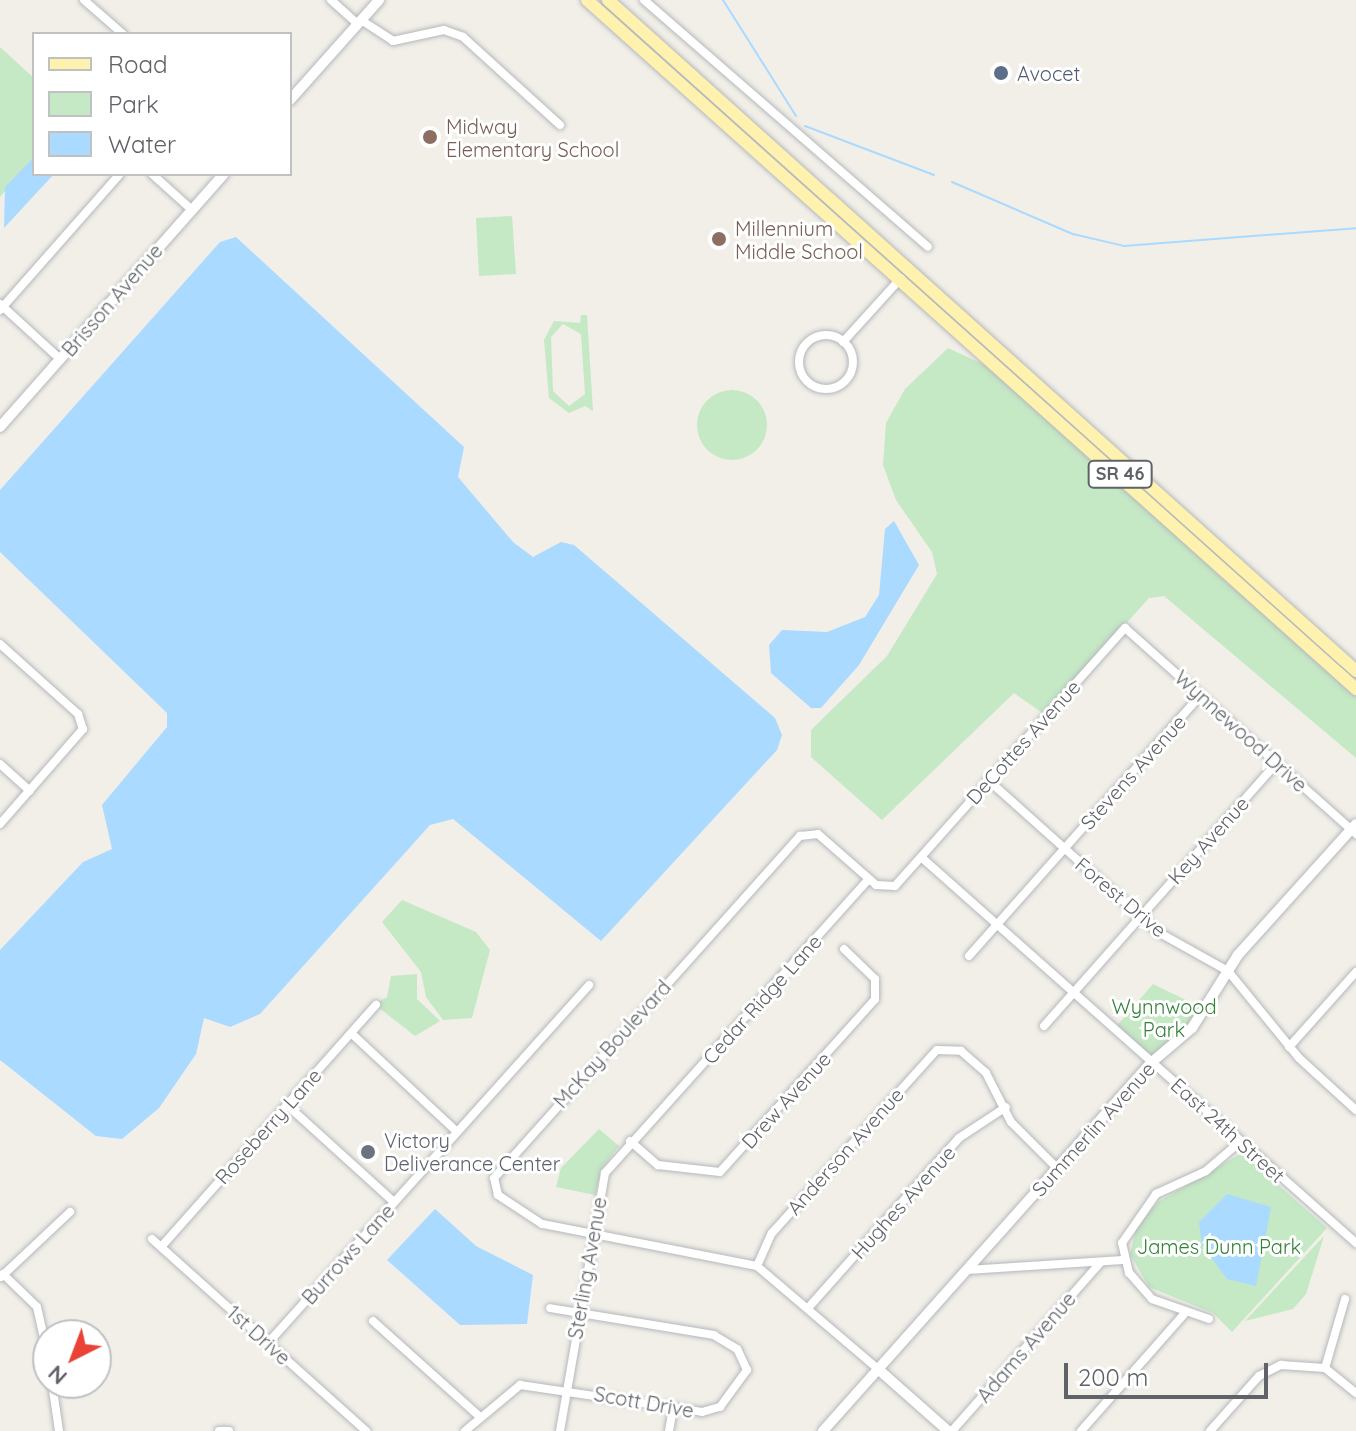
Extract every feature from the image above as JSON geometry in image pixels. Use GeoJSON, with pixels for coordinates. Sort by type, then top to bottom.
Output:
{"type":"FeatureCollection","features":[{"type":"Feature","properties":{"kind":"main road","name":"SR 46"},"geometry":{"type":"LineString","coordinates":[[587,0],[901,277],[1356,689]]}},
{"type":"Feature","properties":{"kind":"main road","name":"SR 46"},"geometry":{"type":"LineString","coordinates":[[608,0],[1356,671]]}},
{"type":"Feature","properties":{"kind":"street"},"geometry":{"type":"LineString","coordinates":[[84,0],[121,32]]}},
{"type":"Feature","properties":{"kind":"street"},"geometry":{"type":"LineString","coordinates":[[331,0],[359,22],[393,41],[444,30],[463,37],[560,125]]}},
{"type":"Feature","properties":{"kind":"street"},"geometry":{"type":"LineString","coordinates":[[292,98],[379,0]]}},
{"type":"Feature","properties":{"kind":"street"},"geometry":{"type":"LineString","coordinates":[[644,0],[928,247]]}},
{"type":"Feature","properties":{"kind":"street"},"geometry":{"type":"LineString","coordinates":[[60,359],[1,307],[118,176]]}},
{"type":"Feature","properties":{"kind":"street"},"geometry":{"type":"LineString","coordinates":[[154,176],[192,210]]}},
{"type":"Feature","properties":{"kind":"street","name":"Brisson Avenue"},"geometry":{"type":"LineString","coordinates":[[0,427],[222,176]]}},
{"type":"Feature","properties":{"kind":"street"},"geometry":{"type":"LineString","coordinates":[[843,342],[901,277]]}},
{"type":"Feature","properties":{"kind":"street"},"geometry":{"type":"LineString","coordinates":[[824,336],[843,342],[853,361],[846,380],[828,389],[808,382],[799,364],[806,345],[824,336]]}},
{"type":"Feature","properties":{"kind":"street","name":"Wynnewood Drive"},"geometry":{"type":"LineString","coordinates":[[1125,628],[1354,829]]}},
{"type":"Feature","properties":{"kind":"street","name":"DeCottes Avenue"},"geometry":{"type":"LineString","coordinates":[[921,857],[1125,628]]}},
{"type":"Feature","properties":{"kind":"street"},"geometry":{"type":"LineString","coordinates":[[0,644],[83,722],[30,791],[0,824]]}},
{"type":"Feature","properties":{"kind":"street","name":"Stevens Avenue"},"geometry":{"type":"LineString","coordinates":[[969,956],[1201,695]]}},
{"type":"Feature","properties":{"kind":"street","name":"Key Avenue"},"geometry":{"type":"LineString","coordinates":[[1044,1026],[1277,763]]}},
{"type":"Feature","properties":{"kind":"street"},"geometry":{"type":"LineString","coordinates":[[0,764],[30,791]]}},
{"type":"Feature","properties":{"kind":"street","name":"Forest Drive"},"geometry":{"type":"LineString","coordinates":[[988,780],[1140,917],[1228,971],[1289,1047],[1356,1110]]}},
{"type":"Feature","properties":{"kind":"street","name":"Summerlin Avenue"},"geometry":{"type":"LineString","coordinates":[[823,1431],[1152,1062],[1192,1028],[1228,971],[1354,829]]}},
{"type":"Feature","properties":{"kind":"street","name":"McKay Boulevard"},"geometry":{"type":"LineString","coordinates":[[869,879],[818,834],[800,836],[497,1172],[494,1188],[506,1202],[542,1224],[757,1266],[809,1307],[878,1369]]}},
{"type":"Feature","properties":{"kind":"street"},"geometry":{"type":"LineString","coordinates":[[869,879],[889,888],[921,857]]}},
{"type":"Feature","properties":{"kind":"street","name":"East 24th Street"},"geometry":{"type":"LineString","coordinates":[[921,857],[1356,1243]]}},
{"type":"Feature","properties":{"kind":"street","name":"Cedar Ridge Lane"},"geometry":{"type":"LineString","coordinates":[[652,1117],[869,879]]}},
{"type":"Feature","properties":{"kind":"street","name":"Drew Avenue"},"geometry":{"type":"LineString","coordinates":[[630,1141],[658,1165],[720,1172],[875,999],[875,979],[844,949]]}},
{"type":"Feature","properties":{"kind":"street"},"geometry":{"type":"LineString","coordinates":[[1289,1047],[1356,972]]}},
{"type":"Feature","properties":{"kind":"street","name":"Burrows Lane"},"geometry":{"type":"LineString","coordinates":[[268,1343],[589,985]]}},
{"type":"Feature","properties":{"kind":"street","name":"Roseberry Lane"},"geometry":{"type":"LineString","coordinates":[[161,1247],[376,1005]]}},
{"type":"Feature","properties":{"kind":"street"},"geometry":{"type":"LineString","coordinates":[[351,1033],[457,1132]]}},
{"type":"Feature","properties":{"kind":"street","name":"Anderson Avenue"},"geometry":{"type":"LineString","coordinates":[[757,1266],[778,1226],[931,1055],[945,1047],[986,1073],[1006,1107]]}},
{"type":"Feature","properties":{"kind":"street"},"geometry":{"type":"LineString","coordinates":[[287,1105],[394,1202]]}},
{"type":"Feature","properties":{"kind":"street"},"geometry":{"type":"LineString","coordinates":[[1006,1107],[1020,1134],[1057,1168]]}},
{"type":"Feature","properties":{"kind":"street","name":"Hughes Avenue"},"geometry":{"type":"LineString","coordinates":[[809,1307],[959,1138],[1006,1107]]}},
{"type":"Feature","properties":{"kind":"street","name":"Sterling Avenue"},"geometry":{"type":"LineString","coordinates":[[560,1431],[605,1173],[652,1117]]}},
{"type":"Feature","properties":{"kind":"street"},"geometry":{"type":"LineString","coordinates":[[1209,1319],[1184,1314],[1140,1288],[1123,1260],[1128,1226],[1144,1205],[1206,1171],[1241,1141]]}},
{"type":"Feature","properties":{"kind":"street"},"geometry":{"type":"LineString","coordinates":[[40,1319],[37,1307],[2,1276],[70,1212]]}},
{"type":"Feature","properties":{"kind":"street","name":"1st Drive"},"geometry":{"type":"LineString","coordinates":[[152,1239],[366,1431]]}},
{"type":"Feature","properties":{"kind":"street"},"geometry":{"type":"LineString","coordinates":[[967,1270],[1123,1260]]}},
{"type":"Feature","properties":{"kind":"street","name":"Adams Avenue"},"geometry":{"type":"LineString","coordinates":[[950,1431],[1100,1263]]}},
{"type":"Feature","properties":{"kind":"street"},"geometry":{"type":"LineString","coordinates":[[1325,1368],[1345,1299]]}},
{"type":"Feature","properties":{"kind":"street","name":"Scott Drive"},"geometry":{"type":"LineString","coordinates":[[465,1431],[479,1416],[520,1385],[567,1389],[673,1408],[720,1407],[744,1380],[746,1360],[714,1335],[550,1308]]}},
{"type":"Feature","properties":{"kind":"street"},"geometry":{"type":"LineString","coordinates":[[1081,1431],[1184,1314]]}},
{"type":"Feature","properties":{"kind":"street"},"geometry":{"type":"LineString","coordinates":[[373,1321],[479,1416]]}},
{"type":"Feature","properties":{"kind":"street"},"geometry":{"type":"LineString","coordinates":[[1210,1431],[1271,1370],[1295,1362],[1325,1368],[1356,1393]]}},
{"type":"Feature","properties":{"kind":"street"},"geometry":{"type":"LineString","coordinates":[[878,1369],[950,1431]]}},
{"type":"Feature","properties":{"kind":"street"},"geometry":{"type":"LineString","coordinates":[[54,1399],[59,1431]]}},
{"type":"Feature","properties":{"kind":"street"},"geometry":{"type":"LineString","coordinates":[[669,1431],[673,1408]]}},
{"type":"Feature","properties":{"kind":"street"},"geometry":{"type":"LineString","coordinates":[[219,1431],[229,1431]]}},
{"type":"Feature","properties":{"kind":"green space"},"geometry":{"type":"Polygon","coordinates":[[[0,47],[32,76],[32,159],[0,197],[0,47]]]}},
{"type":"Feature","properties":{"kind":"green space"},"geometry":{"type":"Polygon","coordinates":[[[512,216],[516,274],[479,276],[476,218],[512,216]]]}},
{"type":"Feature","properties":{"kind":"green space"},"geometry":{"type":"Polygon","coordinates":[[[581,315],[587,315],[593,411],[585,406],[569,413],[549,398],[544,340],[554,321],[580,323],[581,315]],[[563,324],[551,337],[553,391],[569,406],[585,394],[581,334],[563,324]]]}},
{"type":"Feature","properties":{"kind":"green space"},"geometry":{"type":"Polygon","coordinates":[[[948,348],[1004,374],[1356,695],[1356,758],[1164,596],[1149,598],[1044,714],[1014,693],[882,820],[811,757],[811,730],[887,656],[937,574],[932,552],[896,500],[883,465],[886,423],[905,389],[948,348]]]}},
{"type":"Feature","properties":{"kind":"green space"},"geometry":{"type":"Polygon","coordinates":[[[725,390],[739,390],[761,405],[767,425],[765,438],[757,450],[739,460],[725,460],[703,445],[697,432],[697,418],[712,396],[725,390]]]}},
{"type":"Feature","properties":{"kind":"green space"},"geometry":{"type":"Polygon","coordinates":[[[402,900],[476,932],[490,950],[472,1018],[443,1020],[426,997],[421,972],[382,922],[402,900]]]}},
{"type":"Feature","properties":{"kind":"green space"},"geometry":{"type":"Polygon","coordinates":[[[417,974],[417,999],[440,1021],[415,1036],[374,1004],[387,997],[391,976],[417,974]]]}},
{"type":"Feature","properties":{"kind":"green space","name":"Wynnwood Park"},"geometry":{"type":"Polygon","coordinates":[[[1153,984],[1204,1009],[1152,1060],[1115,1028],[1153,984]]]}},
{"type":"Feature","properties":{"kind":"green space"},"geometry":{"type":"Polygon","coordinates":[[[599,1129],[619,1146],[601,1170],[595,1195],[556,1187],[561,1168],[599,1129]]]}},
{"type":"Feature","properties":{"kind":"green space","name":"James Dunn Park"},"geometry":{"type":"Polygon","coordinates":[[[1242,1153],[1327,1228],[1232,1332],[1213,1313],[1149,1287],[1130,1254],[1137,1225],[1158,1202],[1242,1153]]]}},
{"type":"Feature","properties":{"kind":"green space"},"geometry":{"type":"Polygon","coordinates":[[[1324,1236],[1306,1294],[1293,1309],[1245,1321],[1324,1236]]]}},
{"type":"Feature","properties":{"kind":"water"},"geometry":{"type":"Polygon","coordinates":[[[32,159],[32,176],[52,176],[4,228],[5,187],[32,159]]]}},
{"type":"Feature","properties":{"kind":"water"},"geometry":{"type":"Polygon","coordinates":[[[236,237],[464,447],[458,477],[513,542],[533,557],[561,542],[574,545],[775,718],[782,735],[777,750],[601,941],[453,819],[430,825],[260,1014],[230,1027],[204,1018],[196,1054],[159,1108],[122,1139],[96,1136],[0,1060],[0,950],[83,862],[112,849],[102,805],[167,727],[167,713],[0,552],[0,490],[220,242],[236,237]]]}},
{"type":"Feature","properties":{"kind":"water"},"geometry":{"type":"Polygon","coordinates":[[[894,521],[919,565],[859,665],[821,708],[811,708],[771,673],[769,645],[782,630],[827,632],[865,617],[879,595],[885,529],[894,521]]]}},
{"type":"Feature","properties":{"kind":"water"},"geometry":{"type":"Polygon","coordinates":[[[1227,1194],[1271,1207],[1256,1286],[1227,1279],[1202,1245],[1199,1222],[1227,1194]]]}},
{"type":"Feature","properties":{"kind":"water"},"geometry":{"type":"Polygon","coordinates":[[[435,1209],[476,1246],[533,1275],[527,1324],[460,1325],[387,1260],[435,1209]]]}},
{"type":"Feature","properties":{"kind":"waterway"},"geometry":{"type":"LineString","coordinates":[[723,0],[796,116]]}},
{"type":"Feature","properties":{"kind":"waterway"},"geometry":{"type":"LineString","coordinates":[[805,126],[934,175]]}},
{"type":"Feature","properties":{"kind":"waterway"},"geometry":{"type":"LineString","coordinates":[[952,182],[1073,234],[1124,246],[1356,228]]}},
{"type":"Feature","properties":{"kind":"place","name":"Avocet"},"geometry":{"type":"Point","coordinates":[1001,73]}},
{"type":"Feature","properties":{"kind":"place","name":"Midway Elementary School"},"geometry":{"type":"Point","coordinates":[430,137]}},
{"type":"Feature","properties":{"kind":"place","name":"Millennium Middle School"},"geometry":{"type":"Point","coordinates":[719,239]}},
{"type":"Feature","properties":{"kind":"place","name":"Victory Deliverance Center"},"geometry":{"type":"Point","coordinates":[368,1152]}}]}
